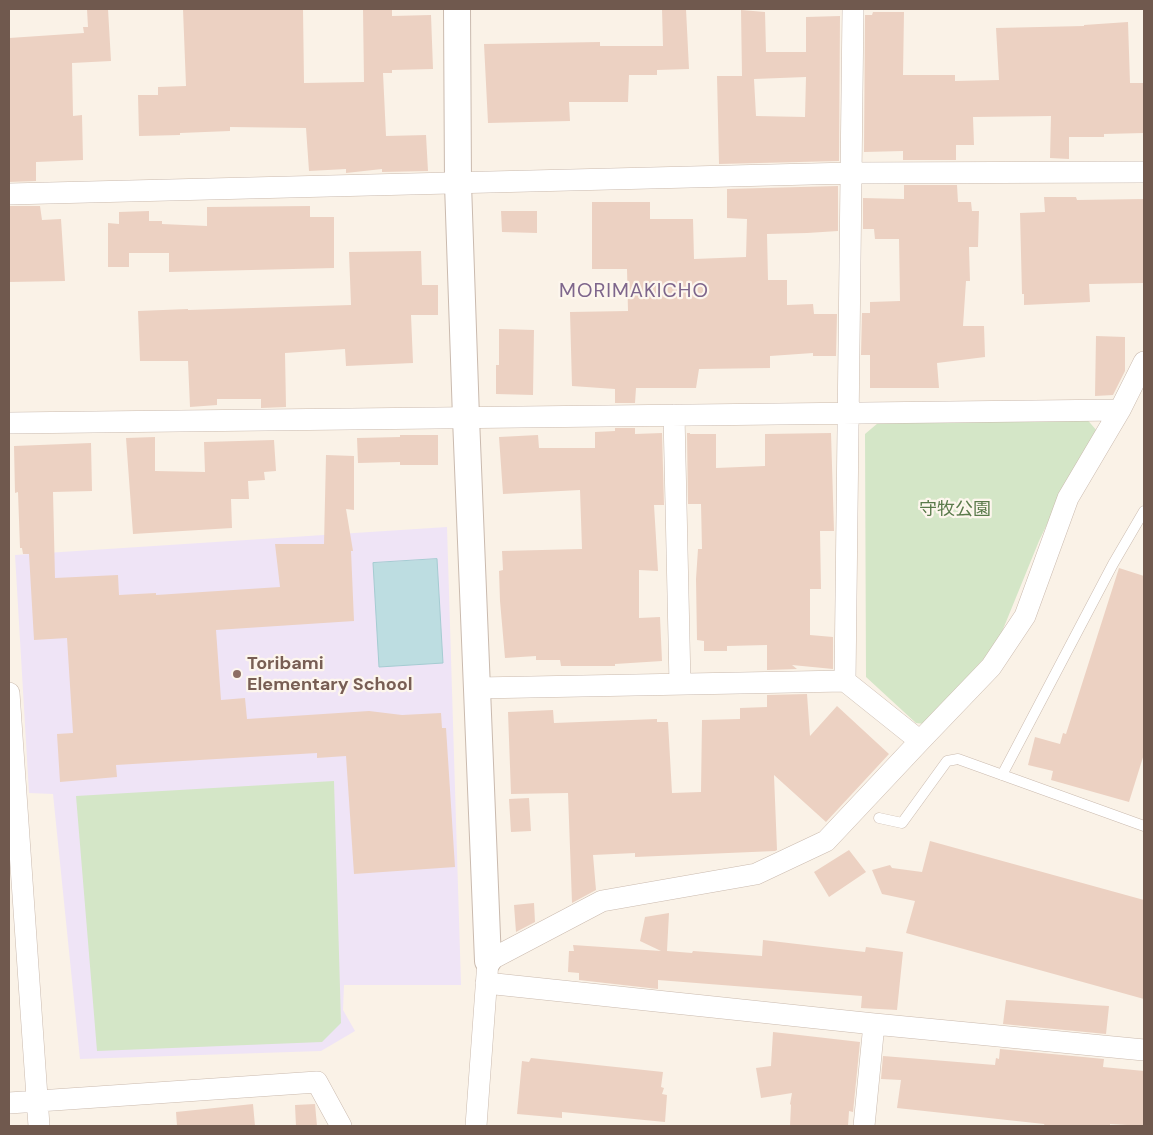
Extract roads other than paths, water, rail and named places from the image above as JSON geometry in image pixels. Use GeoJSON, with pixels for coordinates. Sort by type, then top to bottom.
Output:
{"type":"FeatureCollection","features":[{"type":"Feature","properties":{"kind":"street"},"geometry":{"type":"LineString","coordinates":[[457,9],[458,184],[487,972],[476,1126]]}},
{"type":"Feature","properties":{"kind":"street"},"geometry":{"type":"LineString","coordinates":[[845,680],[853,9]]}},
{"type":"Feature","properties":{"kind":"street"},"geometry":{"type":"LineString","coordinates":[[9,194],[851,173],[1144,172]]}},
{"type":"Feature","properties":{"kind":"street"},"geometry":{"type":"LineString","coordinates":[[487,972],[602,901],[756,874],[826,841],[991,667],[1025,616],[1068,498],[1120,410],[1144,362]]}},
{"type":"Feature","properties":{"kind":"street"},"geometry":{"type":"LineString","coordinates":[[9,423],[1120,410]]}},
{"type":"Feature","properties":{"kind":"street"},"geometry":{"type":"LineString","coordinates":[[674,415],[680,684]]}},
{"type":"Feature","properties":{"kind":"street"},"geometry":{"type":"LineString","coordinates":[[478,688],[845,680],[920,741]]}},
{"type":"Feature","properties":{"kind":"street"},"geometry":{"type":"LineString","coordinates":[[9,693],[15,883],[39,1126]]}},
{"type":"Feature","properties":{"kind":"street"},"geometry":{"type":"LineString","coordinates":[[487,972],[874,1024],[1144,1050]]}},
{"type":"Feature","properties":{"kind":"street"},"geometry":{"type":"LineString","coordinates":[[864,1126],[874,1024]]}},
{"type":"Feature","properties":{"kind":"street"},"geometry":{"type":"LineString","coordinates":[[9,1103],[317,1082],[341,1126]]}},
{"type":"Feature","properties":{"kind":"lane"},"geometry":{"type":"LineString","coordinates":[[1002,775],[1113,564],[1144,511]]}},
{"type":"Feature","properties":{"kind":"lane"},"geometry":{"type":"LineString","coordinates":[[879,818],[902,823],[947,761],[958,759],[1144,826]]}},
{"type":"Feature","properties":{"kind":"water"},"geometry":{"type":"Polygon","coordinates":[[[437,559],[443,663],[379,667],[373,563],[437,559]]]}},
{"type":"Feature","properties":{"kind":"place","name":"Toribami Elementary School"},"geometry":{"type":"Point","coordinates":[237,674]}},
{"type":"Feature","properties":{"kind":"district","name":"MORIMAKICHO"},"geometry":{"type":"Point","coordinates":[634,292]}},
{"type":"Feature","properties":{"kind":"park label","name":"守牧公園"},"geometry":{"type":"Point","coordinates":[955,510]}}]}
